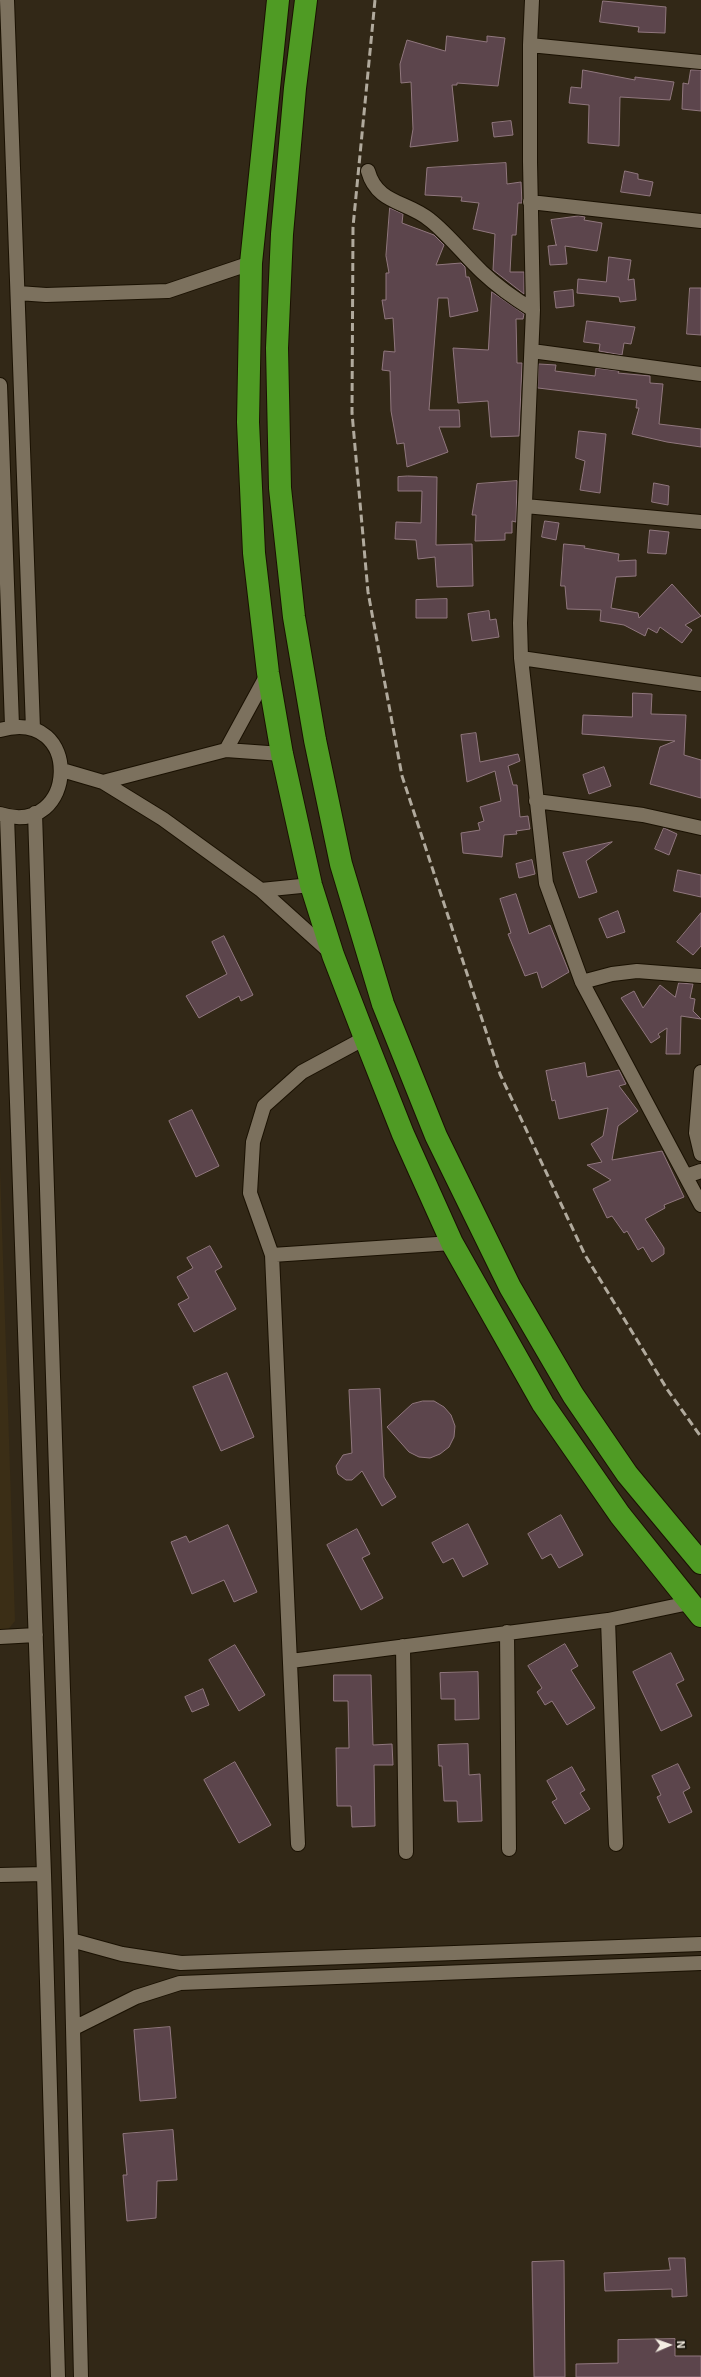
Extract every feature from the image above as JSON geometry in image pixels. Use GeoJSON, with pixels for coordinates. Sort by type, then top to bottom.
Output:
{"type":"FeatureCollection","features":[{"type":"Feature","properties":{"kind":"highway"},"geometry":{"type":"LineString","coordinates":[[278,0],[251,263],[248,422],[254,553],[268,673],[282,754],[312,885],[333,955],[365,1038],[403,1134],[452,1243],[543,1404],[620,1515],[695,1610]]}},
{"type":"Feature","properties":{"kind":"highway"},"geometry":{"type":"LineString","coordinates":[[306,0],[295,88],[282,234],[276,348],[280,488],[294,617],[316,740],[341,864],[389,1018],[436,1136],[510,1287],[573,1395],[627,1474],[701,1564]]}},
{"type":"Feature","properties":{"kind":"street"},"geometry":{"type":"LineString","coordinates":[[7,0],[33,729]]}},
{"type":"Feature","properties":{"kind":"street"},"geometry":{"type":"LineString","coordinates":[[532,0],[530,45],[530,202],[533,310],[520,623],[521,658],[546,883],[582,982],[701,1205]]}},
{"type":"Feature","properties":{"kind":"street"},"geometry":{"type":"LineString","coordinates":[[530,45],[701,62]]}},
{"type":"Feature","properties":{"kind":"street"},"geometry":{"type":"LineString","coordinates":[[368,171],[372,184],[388,199],[415,210],[430,220],[501,289],[533,310]]}},
{"type":"Feature","properties":{"kind":"street"},"geometry":{"type":"LineString","coordinates":[[530,202],[701,221]]}},
{"type":"Feature","properties":{"kind":"street"},"geometry":{"type":"LineString","coordinates":[[18,293],[46,295],[168,291],[251,263]]}},
{"type":"Feature","properties":{"kind":"street"},"geometry":{"type":"LineString","coordinates":[[532,351],[701,374]]}},
{"type":"Feature","properties":{"kind":"street"},"geometry":{"type":"LineString","coordinates":[[0,386],[6,728],[33,729],[44,735],[53,744],[59,756],[62,770],[60,783],[55,795],[47,806],[35,813],[21,817],[4,815],[36,1635],[58,2377]]}},
{"type":"Feature","properties":{"kind":"street"},"geometry":{"type":"LineString","coordinates":[[525,506],[701,522]]}},
{"type":"Feature","properties":{"kind":"street"},"geometry":{"type":"LineString","coordinates":[[521,658],[701,684]]}},
{"type":"Feature","properties":{"kind":"street"},"geometry":{"type":"LineString","coordinates":[[226,750],[268,673]]}},
{"type":"Feature","properties":{"kind":"street"},"geometry":{"type":"LineString","coordinates":[[103,782],[226,750],[282,754]]}},
{"type":"Feature","properties":{"kind":"street"},"geometry":{"type":"LineString","coordinates":[[62,770],[103,782],[163,819],[261,890],[333,955]]}},
{"type":"Feature","properties":{"kind":"street"},"geometry":{"type":"LineString","coordinates":[[536,801],[643,815],[701,828]]}},
{"type":"Feature","properties":{"kind":"street"},"geometry":{"type":"LineString","coordinates":[[35,813],[72,1940],[81,2377]]}},
{"type":"Feature","properties":{"kind":"street"},"geometry":{"type":"LineString","coordinates":[[261,890],[312,885]]}},
{"type":"Feature","properties":{"kind":"street"},"geometry":{"type":"LineString","coordinates":[[582,982],[612,974],[637,971],[701,976]]}},
{"type":"Feature","properties":{"kind":"street"},"geometry":{"type":"LineString","coordinates":[[298,1844],[272,1255],[250,1193],[252,1142],[264,1106],[302,1072],[365,1038]]}},
{"type":"Feature","properties":{"kind":"street"},"geometry":{"type":"LineString","coordinates":[[701,1072],[696,1133],[701,1154]]}},
{"type":"Feature","properties":{"kind":"street"},"geometry":{"type":"LineString","coordinates":[[686,1176],[701,1171]]}},
{"type":"Feature","properties":{"kind":"street"},"geometry":{"type":"LineString","coordinates":[[272,1255],[452,1243]]}},
{"type":"Feature","properties":{"kind":"street"},"geometry":{"type":"LineString","coordinates":[[291,1661],[507,1632],[695,1610]]}},
{"type":"Feature","properties":{"kind":"street"},"geometry":{"type":"LineString","coordinates":[[608,1620],[616,1844]]}},
{"type":"Feature","properties":{"kind":"street"},"geometry":{"type":"LineString","coordinates":[[507,1632],[509,1849]]}},
{"type":"Feature","properties":{"kind":"street"},"geometry":{"type":"LineString","coordinates":[[0,1637],[36,1635]]}},
{"type":"Feature","properties":{"kind":"street"},"geometry":{"type":"LineString","coordinates":[[403,1646],[406,1852]]}},
{"type":"Feature","properties":{"kind":"street"},"geometry":{"type":"LineString","coordinates":[[0,1875],[44,1874]]}},
{"type":"Feature","properties":{"kind":"street"},"geometry":{"type":"LineString","coordinates":[[72,1940],[122,1954],[181,1963],[701,1944]]}},
{"type":"Feature","properties":{"kind":"street"},"geometry":{"type":"LineString","coordinates":[[310,1958],[310,1978]]}},
{"type":"Feature","properties":{"kind":"street"},"geometry":{"type":"LineString","coordinates":[[74,2028],[136,1997],[180,1983],[701,1963]]}},
{"type":"Feature","properties":{"kind":"shaded area"},"geometry":{"type":"Polygon","coordinates":[[[0,1168],[15,1621],[7,1631],[0,1631],[0,1168]]]}},
{"type":"Feature","properties":{"kind":"building"},"geometry":{"type":"Polygon","coordinates":[[[603,1],[666,7],[665,33],[638,32],[639,27],[600,22],[603,1]]]}},
{"type":"Feature","properties":{"kind":"building"},"geometry":{"type":"Polygon","coordinates":[[[447,36],[487,42],[487,36],[505,38],[498,86],[457,83],[457,85],[452,85],[458,141],[410,147],[413,129],[411,82],[401,83],[400,64],[407,40],[445,51],[447,36]]]}},
{"type":"Feature","properties":{"kind":"building"},"geometry":{"type":"Polygon","coordinates":[[[583,70],[635,80],[635,77],[674,82],[670,100],[620,97],[619,146],[588,143],[589,105],[569,103],[571,87],[581,88],[583,70]]]}},
{"type":"Feature","properties":{"kind":"building"},"geometry":{"type":"Polygon","coordinates":[[[691,70],[701,70],[701,111],[682,109],[683,83],[688,84],[691,70]]]}},
{"type":"Feature","properties":{"kind":"building"},"geometry":{"type":"Polygon","coordinates":[[[511,121],[513,135],[494,137],[492,123],[511,121]]]}},
{"type":"Feature","properties":{"kind":"building"},"geometry":{"type":"Polygon","coordinates":[[[506,163],[507,184],[521,182],[522,203],[518,203],[516,235],[512,235],[510,272],[524,272],[524,294],[493,270],[495,234],[473,229],[479,203],[461,201],[462,197],[425,195],[427,168],[506,163]]]}},
{"type":"Feature","properties":{"kind":"building"},"geometry":{"type":"Polygon","coordinates":[[[625,171],[638,174],[638,179],[653,182],[650,196],[621,192],[625,171]]]}},
{"type":"Feature","properties":{"kind":"building"},"geometry":{"type":"Polygon","coordinates":[[[390,208],[403,214],[402,223],[434,235],[444,245],[436,265],[461,263],[465,267],[466,277],[469,277],[478,311],[450,317],[448,298],[438,298],[429,410],[459,410],[460,427],[439,427],[448,452],[407,467],[404,443],[397,444],[391,411],[390,371],[382,370],[384,351],[395,352],[393,318],[385,319],[382,300],[386,300],[386,273],[389,273],[386,256],[390,208]]]}},
{"type":"Feature","properties":{"kind":"building"},"geometry":{"type":"Polygon","coordinates":[[[579,216],[585,217],[584,220],[602,223],[597,251],[565,246],[567,264],[550,265],[548,246],[557,245],[551,220],[579,216]]]}},
{"type":"Feature","properties":{"kind":"building"},"geometry":{"type":"Polygon","coordinates":[[[609,257],[631,260],[628,280],[634,279],[636,300],[620,302],[619,297],[577,293],[578,279],[606,282],[609,257]]]}},
{"type":"Feature","properties":{"kind":"building"},"geometry":{"type":"Polygon","coordinates":[[[690,288],[701,288],[701,335],[687,334],[690,288]]]}},
{"type":"Feature","properties":{"kind":"building"},"geometry":{"type":"Polygon","coordinates":[[[573,290],[574,306],[556,308],[554,292],[573,290]]]}},
{"type":"Feature","properties":{"kind":"building"},"geometry":{"type":"Polygon","coordinates":[[[492,292],[524,314],[523,319],[516,319],[517,363],[522,363],[519,436],[491,437],[488,401],[458,403],[453,348],[488,350],[492,292]]]}},
{"type":"Feature","properties":{"kind":"building"},"geometry":{"type":"Polygon","coordinates":[[[587,321],[635,327],[631,344],[624,343],[622,355],[599,351],[600,344],[584,342],[587,321]]]}},
{"type":"Feature","properties":{"kind":"building"},"geometry":{"type":"Polygon","coordinates":[[[539,364],[556,365],[555,371],[595,376],[596,368],[619,371],[618,373],[650,376],[650,383],[663,384],[659,424],[701,429],[701,447],[667,442],[632,434],[639,408],[636,408],[637,400],[538,388],[539,364]]]}},
{"type":"Feature","properties":{"kind":"building"},"geometry":{"type":"Polygon","coordinates":[[[579,431],[606,434],[600,493],[580,490],[585,461],[576,458],[579,431]]]}},
{"type":"Feature","properties":{"kind":"building"},"geometry":{"type":"Polygon","coordinates":[[[398,477],[437,477],[436,545],[472,544],[473,586],[437,587],[435,557],[418,559],[416,540],[395,539],[396,522],[421,523],[422,491],[398,491],[398,477]]]}},
{"type":"Feature","properties":{"kind":"building"},"geometry":{"type":"Polygon","coordinates":[[[517,481],[516,522],[512,521],[512,533],[505,533],[505,540],[475,541],[476,515],[472,515],[477,484],[517,481]]]}},
{"type":"Feature","properties":{"kind":"building"},"geometry":{"type":"Polygon","coordinates":[[[654,483],[669,486],[668,505],[652,502],[654,483]]]}},
{"type":"Feature","properties":{"kind":"building"},"geometry":{"type":"Polygon","coordinates":[[[545,521],[559,523],[556,540],[542,537],[545,521]]]}},
{"type":"Feature","properties":{"kind":"building"},"geometry":{"type":"Polygon","coordinates":[[[650,530],[669,532],[666,554],[648,553],[650,530]]]}},
{"type":"Feature","properties":{"kind":"building"},"geometry":{"type":"Polygon","coordinates":[[[564,544],[585,546],[584,548],[619,554],[618,561],[636,560],[636,576],[616,577],[611,608],[638,613],[639,618],[672,584],[701,616],[685,625],[692,630],[682,643],[660,627],[657,633],[648,628],[645,636],[624,625],[600,621],[601,610],[567,609],[565,586],[561,586],[564,544]]]}},
{"type":"Feature","properties":{"kind":"building"},"geometry":{"type":"Polygon","coordinates":[[[447,599],[447,618],[416,618],[416,600],[447,599]]]}},
{"type":"Feature","properties":{"kind":"building"},"geometry":{"type":"Polygon","coordinates":[[[489,611],[490,620],[496,619],[499,637],[472,641],[468,614],[489,611]]]}},
{"type":"Feature","properties":{"kind":"building"},"geometry":{"type":"Polygon","coordinates":[[[633,693],[652,694],[651,714],[686,715],[684,755],[701,760],[701,798],[650,784],[660,747],[675,741],[582,734],[583,715],[632,717],[633,693]]]}},
{"type":"Feature","properties":{"kind":"building"},"geometry":{"type":"Polygon","coordinates":[[[476,733],[480,762],[518,754],[520,761],[508,766],[513,785],[517,785],[520,817],[528,816],[530,829],[516,831],[517,834],[504,835],[502,857],[463,853],[461,833],[480,830],[478,823],[484,821],[480,807],[501,801],[495,771],[467,782],[461,735],[476,733]]]}},
{"type":"Feature","properties":{"kind":"building"},"geometry":{"type":"Polygon","coordinates":[[[604,767],[611,786],[589,794],[583,775],[604,767]]]}},
{"type":"Feature","properties":{"kind":"building"},"geometry":{"type":"Polygon","coordinates":[[[664,828],[677,834],[669,855],[655,849],[664,828]]]}},
{"type":"Feature","properties":{"kind":"building"},"geometry":{"type":"Polygon","coordinates":[[[612,842],[586,861],[597,892],[579,898],[563,853],[612,842]]]}},
{"type":"Feature","properties":{"kind":"building"},"geometry":{"type":"Polygon","coordinates":[[[532,860],[535,874],[519,878],[516,864],[532,860]]]}},
{"type":"Feature","properties":{"kind":"building"},"geometry":{"type":"Polygon","coordinates":[[[678,870],[701,875],[701,897],[674,891],[678,870]]]}},
{"type":"Feature","properties":{"kind":"building"},"geometry":{"type":"Polygon","coordinates":[[[516,894],[529,934],[550,925],[569,972],[542,988],[537,972],[525,976],[508,934],[511,933],[500,899],[516,894]]]}},
{"type":"Feature","properties":{"kind":"building"},"geometry":{"type":"Polygon","coordinates":[[[618,911],[625,932],[607,938],[599,919],[618,911]]]}},
{"type":"Feature","properties":{"kind":"building"},"geometry":{"type":"Polygon","coordinates":[[[701,913],[701,946],[693,955],[677,942],[701,913]]]}},
{"type":"Feature","properties":{"kind":"building"},"geometry":{"type":"Polygon","coordinates":[[[224,936],[253,995],[241,1001],[239,996],[199,1018],[186,996],[227,974],[212,942],[224,936]]]}},
{"type":"Feature","properties":{"kind":"building"},"geometry":{"type":"Polygon","coordinates":[[[679,983],[693,984],[690,998],[695,999],[693,1011],[701,1019],[681,1016],[680,1054],[666,1054],[667,1028],[658,1034],[660,1037],[651,1043],[621,998],[634,991],[643,1008],[660,985],[675,997],[679,983]]]}},
{"type":"Feature","properties":{"kind":"building"},"geometry":{"type":"Polygon","coordinates":[[[585,1063],[587,1077],[619,1070],[626,1084],[619,1086],[638,1111],[618,1126],[612,1160],[662,1151],[684,1197],[664,1205],[665,1208],[645,1219],[664,1248],[664,1254],[652,1262],[643,1247],[638,1250],[627,1231],[624,1233],[612,1216],[607,1218],[593,1189],[611,1180],[587,1165],[602,1162],[591,1144],[603,1136],[608,1108],[559,1119],[555,1100],[552,1101],[546,1071],[585,1063]]]}},
{"type":"Feature","properties":{"kind":"building"},"geometry":{"type":"Polygon","coordinates":[[[192,1110],[219,1166],[196,1177],[169,1121],[192,1110]]]}},
{"type":"Feature","properties":{"kind":"building"},"geometry":{"type":"Polygon","coordinates":[[[210,1246],[222,1267],[215,1271],[236,1309],[194,1332],[178,1304],[189,1298],[177,1277],[193,1268],[187,1258],[210,1246]]]}},
{"type":"Feature","properties":{"kind":"building"},"geometry":{"type":"Polygon","coordinates":[[[227,1373],[254,1437],[221,1451],[193,1387],[227,1373]]]}},
{"type":"Feature","properties":{"kind":"building"},"geometry":{"type":"Polygon","coordinates":[[[380,1389],[384,1477],[396,1497],[382,1506],[362,1471],[352,1480],[346,1480],[338,1474],[336,1466],[343,1455],[352,1453],[349,1390],[380,1389]]]}},
{"type":"Feature","properties":{"kind":"building"},"geometry":{"type":"Polygon","coordinates":[[[423,1401],[434,1401],[444,1407],[451,1415],[455,1426],[454,1437],[449,1447],[440,1454],[430,1458],[419,1457],[409,1452],[387,1427],[412,1404],[423,1401]]]}},
{"type":"Feature","properties":{"kind":"building"},"geometry":{"type":"Polygon","coordinates":[[[561,1515],[583,1555],[559,1568],[551,1554],[542,1559],[528,1534],[561,1515]]]}},
{"type":"Feature","properties":{"kind":"building"},"geometry":{"type":"Polygon","coordinates":[[[468,1524],[488,1564],[463,1577],[453,1558],[443,1563],[432,1543],[468,1524]]]}},
{"type":"Feature","properties":{"kind":"building"},"geometry":{"type":"Polygon","coordinates":[[[228,1525],[257,1592],[234,1602],[224,1580],[192,1594],[171,1542],[186,1536],[189,1542],[228,1525]]]}},
{"type":"Feature","properties":{"kind":"building"},"geometry":{"type":"Polygon","coordinates":[[[357,1529],[370,1554],[362,1558],[383,1598],[361,1610],[327,1545],[357,1529]]]}},
{"type":"Feature","properties":{"kind":"building"},"geometry":{"type":"Polygon","coordinates":[[[565,1644],[578,1666],[571,1670],[595,1708],[567,1725],[552,1701],[545,1705],[537,1692],[542,1688],[528,1666],[565,1644]]]}},
{"type":"Feature","properties":{"kind":"building"},"geometry":{"type":"Polygon","coordinates":[[[235,1645],[265,1695],[239,1711],[209,1660],[235,1645]]]}},
{"type":"Feature","properties":{"kind":"building"},"geometry":{"type":"Polygon","coordinates":[[[671,1653],[684,1680],[676,1684],[692,1716],[661,1731],[633,1672],[671,1653]]]}},
{"type":"Feature","properties":{"kind":"building"},"geometry":{"type":"Polygon","coordinates":[[[478,1672],[479,1719],[455,1720],[455,1699],[441,1699],[440,1673],[478,1672]]]}},
{"type":"Feature","properties":{"kind":"building"},"geometry":{"type":"Polygon","coordinates":[[[334,1675],[371,1675],[373,1745],[392,1744],[393,1765],[374,1765],[375,1826],[352,1827],[351,1806],[337,1806],[336,1748],[349,1748],[348,1701],[334,1701],[334,1675]]]}},
{"type":"Feature","properties":{"kind":"building"},"geometry":{"type":"Polygon","coordinates":[[[203,1689],[209,1705],[192,1712],[185,1697],[203,1689]]]}},
{"type":"Feature","properties":{"kind":"building"},"geometry":{"type":"Polygon","coordinates":[[[468,1744],[469,1775],[480,1774],[482,1821],[458,1822],[457,1801],[444,1801],[442,1766],[439,1766],[438,1745],[468,1744]]]}},
{"type":"Feature","properties":{"kind":"building"},"geometry":{"type":"Polygon","coordinates":[[[235,1762],[271,1825],[239,1843],[204,1780],[235,1762]]]}},
{"type":"Feature","properties":{"kind":"building"},"geometry":{"type":"Polygon","coordinates":[[[678,1764],[690,1788],[683,1792],[692,1812],[669,1823],[657,1797],[661,1795],[652,1776],[678,1764]]]}},
{"type":"Feature","properties":{"kind":"building"},"geometry":{"type":"Polygon","coordinates":[[[572,1767],[585,1790],[580,1793],[590,1809],[565,1824],[552,1802],[557,1799],[547,1781],[572,1767]]]}},
{"type":"Feature","properties":{"kind":"building"},"geometry":{"type":"Polygon","coordinates":[[[170,2027],[176,2098],[140,2101],[134,2030],[170,2027]]]}},
{"type":"Feature","properties":{"kind":"building"},"geometry":{"type":"Polygon","coordinates":[[[173,2130],[177,2180],[157,2181],[156,2218],[127,2221],[123,2175],[127,2175],[123,2134],[173,2130]]]}},
{"type":"Feature","properties":{"kind":"building"},"geometry":{"type":"Polygon","coordinates":[[[669,2258],[685,2258],[687,2296],[672,2297],[672,2289],[605,2291],[604,2273],[670,2270],[669,2258]]]}},
{"type":"Feature","properties":{"kind":"building"},"geometry":{"type":"Polygon","coordinates":[[[564,2261],[565,2377],[534,2377],[532,2262],[564,2261]]]}},
{"type":"Feature","properties":{"kind":"building"},"geometry":{"type":"Polygon","coordinates":[[[675,2339],[675,2356],[701,2356],[701,2377],[576,2377],[576,2364],[618,2363],[618,2340],[675,2339]]]}},
{"type":"Feature","properties":{"kind":"railway"},"geometry":{"type":"LineString","coordinates":[[375,0],[353,227],[352,413],[368,592],[402,776],[500,1074],[585,1255],[667,1389],[701,1437]]}}]}
